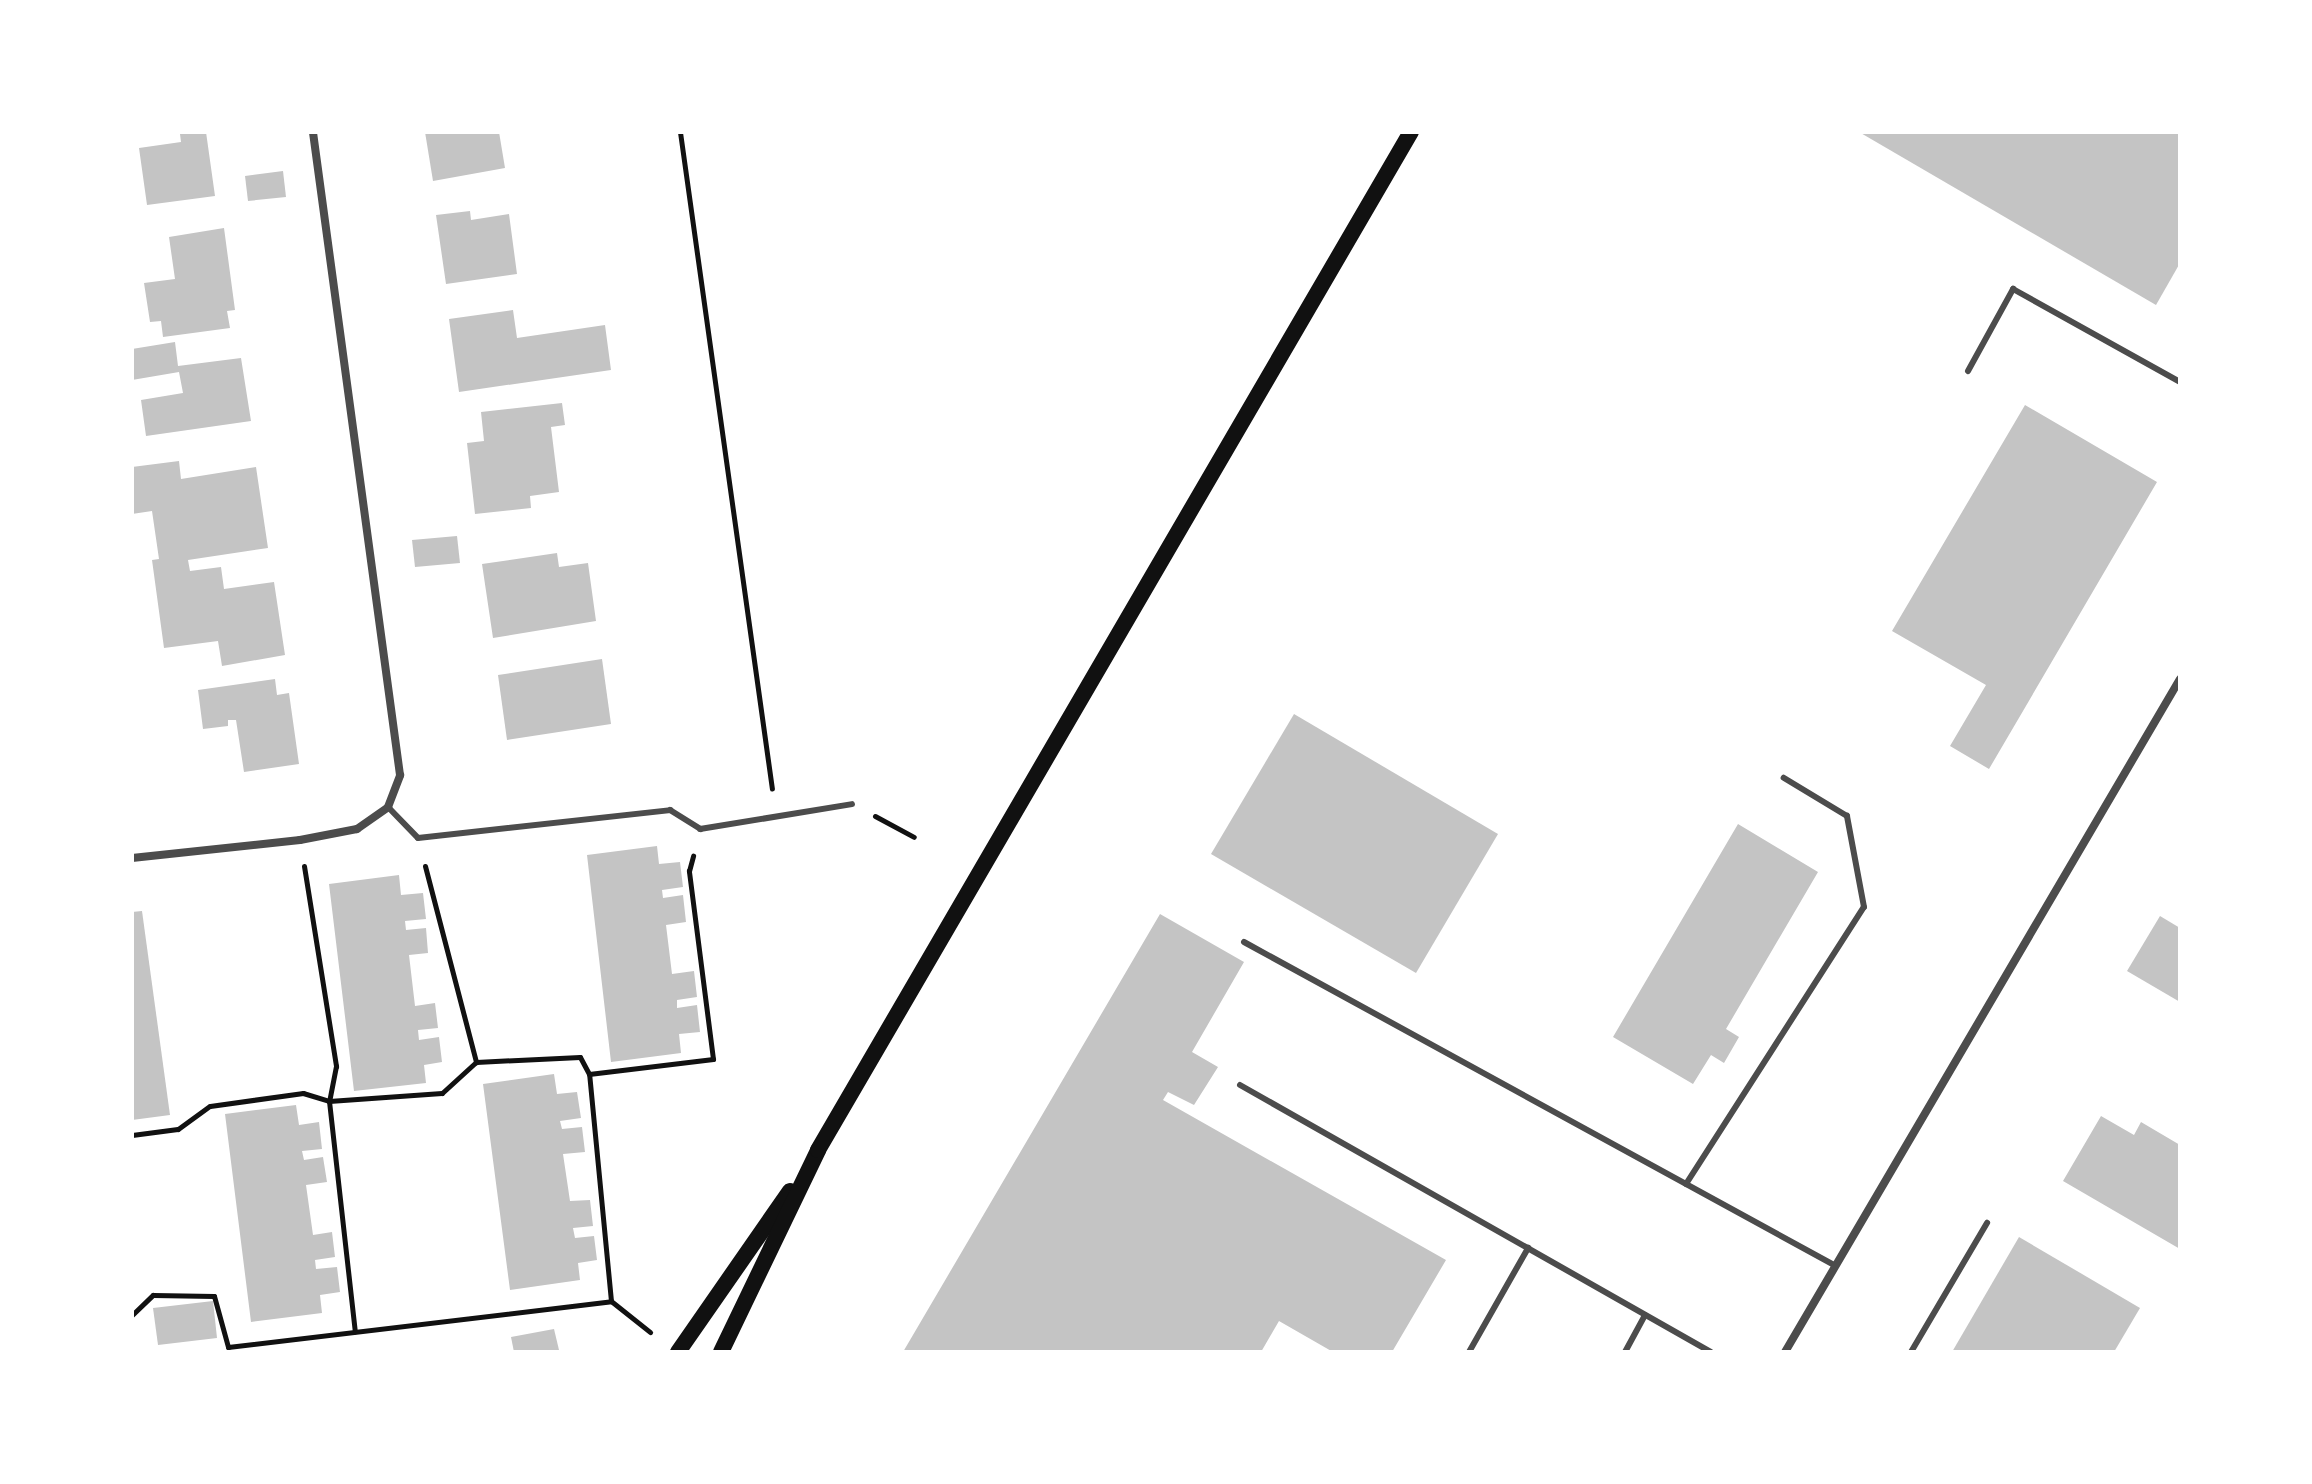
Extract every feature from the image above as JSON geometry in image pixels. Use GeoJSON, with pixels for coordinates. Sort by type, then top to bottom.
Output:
{"type":"FeatureCollection","features":[{"type":"Feature","properties":{"kind":"main road"},"geometry":{"type":"LineString","coordinates":[[678,1352],[818,1150],[1411,132]]}},
{"type":"Feature","properties":{"kind":"main road"},"geometry":{"type":"LineString","coordinates":[[721,1352],[818,1150]]}},
{"type":"Feature","properties":{"kind":"street"},"geometry":{"type":"LineString","coordinates":[[132,858],[300,840],[357,829],[388,807],[400,775],[313,132]]}},
{"type":"Feature","properties":{"kind":"street"},"geometry":{"type":"LineString","coordinates":[[1785,1352],[2180,679]]}},
{"type":"Feature","properties":{"kind":"lane"},"geometry":{"type":"LineString","coordinates":[[1968,371],[2013,289],[2180,382]]}},
{"type":"Feature","properties":{"kind":"lane"},"geometry":{"type":"LineString","coordinates":[[1686,1184],[1864,907],[1847,816],[1784,778]]}},
{"type":"Feature","properties":{"kind":"lane"},"geometry":{"type":"LineString","coordinates":[[388,807],[418,838],[670,810],[700,829],[852,804]]}},
{"type":"Feature","properties":{"kind":"lane"},"geometry":{"type":"LineString","coordinates":[[1244,942],[1834,1265]]}},
{"type":"Feature","properties":{"kind":"lane"},"geometry":{"type":"LineString","coordinates":[[1240,1085],[1711,1352]]}},
{"type":"Feature","properties":{"kind":"lane"},"geometry":{"type":"LineString","coordinates":[[1911,1352],[1987,1223]]}},
{"type":"Feature","properties":{"kind":"lane"},"geometry":{"type":"LineString","coordinates":[[1469,1352],[1528,1248]]}},
{"type":"Feature","properties":{"kind":"lane"},"geometry":{"type":"LineString","coordinates":[[1625,1352],[1645,1315]]}},
{"type":"Feature","properties":{"kind":"path"},"geometry":{"type":"LineString","coordinates":[[680,132],[776,816]]}},
{"type":"Feature","properties":{"kind":"path"},"geometry":{"type":"LineString","coordinates":[[852,804],[914,837]]}},
{"type":"Feature","properties":{"kind":"path"},"geometry":{"type":"LineString","coordinates":[[589,1074],[713,1059],[689,871],[700,829]]}},
{"type":"Feature","properties":{"kind":"path"},"geometry":{"type":"LineString","coordinates":[[418,838],[476,1062]]}},
{"type":"Feature","properties":{"kind":"path"},"geometry":{"type":"LineString","coordinates":[[300,840],[336,1066],[329,1101],[355,1332]]}},
{"type":"Feature","properties":{"kind":"path"},"geometry":{"type":"LineString","coordinates":[[132,1135],[178,1129],[210,1106],[303,1093],[329,1101],[442,1093],[476,1062],[580,1057],[589,1074],[611,1301]]}},
{"type":"Feature","properties":{"kind":"path"},"geometry":{"type":"LineString","coordinates":[[132,1315],[153,1295],[214,1296],[228,1347],[611,1301],[654,1335]]}},
{"type":"Feature","properties":{"kind":"building"},"geometry":{"type":"Polygon","coordinates":[[[206,132],[215,196],[147,205],[139,148],[181,142],[180,134],[206,132]]]}},
{"type":"Feature","properties":{"kind":"building"},"geometry":{"type":"Polygon","coordinates":[[[425,132],[499,132],[505,168],[433,181],[425,132]]]}},
{"type":"Feature","properties":{"kind":"building"},"geometry":{"type":"Polygon","coordinates":[[[1859,132],[2180,132],[2180,263],[2156,305],[1859,132]]]}},
{"type":"Feature","properties":{"kind":"building"},"geometry":{"type":"Polygon","coordinates":[[[283,171],[286,197],[248,201],[245,176],[283,171]]]}},
{"type":"Feature","properties":{"kind":"building"},"geometry":{"type":"Polygon","coordinates":[[[470,211],[471,220],[509,214],[517,274],[446,284],[436,215],[470,211]]]}},
{"type":"Feature","properties":{"kind":"building"},"geometry":{"type":"Polygon","coordinates":[[[224,228],[235,310],[227,311],[230,328],[163,337],[161,321],[150,322],[144,283],[175,279],[169,237],[224,228]]]}},
{"type":"Feature","properties":{"kind":"building"},"geometry":{"type":"Polygon","coordinates":[[[513,310],[517,338],[605,325],[611,370],[459,392],[449,319],[513,310]]]}},
{"type":"Feature","properties":{"kind":"building"},"geometry":{"type":"Polygon","coordinates":[[[175,342],[178,366],[241,358],[251,421],[146,436],[141,400],[183,393],[179,372],[132,380],[132,349],[175,342]]]}},
{"type":"Feature","properties":{"kind":"building"},"geometry":{"type":"Polygon","coordinates":[[[562,403],[565,425],[551,427],[559,492],[530,496],[531,508],[475,514],[467,443],[484,441],[481,412],[562,403]]]}},
{"type":"Feature","properties":{"kind":"building"},"geometry":{"type":"Polygon","coordinates":[[[2025,405],[2157,482],[1989,769],[1950,746],[1986,685],[1892,631],[2025,405]]]}},
{"type":"Feature","properties":{"kind":"building"},"geometry":{"type":"Polygon","coordinates":[[[179,461],[181,479],[256,467],[268,548],[188,560],[190,571],[221,567],[224,589],[274,582],[285,655],[222,666],[218,641],[164,648],[152,560],[159,559],[152,511],[132,514],[132,467],[179,461]]]}},
{"type":"Feature","properties":{"kind":"building"},"geometry":{"type":"Polygon","coordinates":[[[457,536],[460,563],[415,567],[412,540],[457,536]]]}},
{"type":"Feature","properties":{"kind":"building"},"geometry":{"type":"Polygon","coordinates":[[[557,553],[559,567],[588,563],[596,621],[493,638],[482,564],[557,553]]]}},
{"type":"Feature","properties":{"kind":"building"},"geometry":{"type":"Polygon","coordinates":[[[602,659],[611,724],[507,740],[498,675],[602,659]]]}},
{"type":"Feature","properties":{"kind":"building"},"geometry":{"type":"Polygon","coordinates":[[[275,679],[277,695],[289,693],[299,764],[244,772],[236,720],[228,720],[228,726],[203,729],[198,690],[275,679]]]}},
{"type":"Feature","properties":{"kind":"building"},"geometry":{"type":"Polygon","coordinates":[[[1294,714],[1498,834],[1416,973],[1211,854],[1294,714]]]}},
{"type":"Feature","properties":{"kind":"building"},"geometry":{"type":"Polygon","coordinates":[[[1738,824],[1818,872],[1726,1029],[1739,1037],[1724,1063],[1711,1055],[1693,1084],[1613,1037],[1738,824]]]}},
{"type":"Feature","properties":{"kind":"building"},"geometry":{"type":"Polygon","coordinates":[[[657,846],[659,864],[680,862],[683,887],[662,890],[663,898],[683,895],[686,922],[666,925],[672,974],[694,971],[697,997],[677,1000],[677,1008],[697,1005],[700,1032],[679,1034],[681,1053],[611,1062],[587,855],[657,846]]]}},
{"type":"Feature","properties":{"kind":"building"},"geometry":{"type":"Polygon","coordinates":[[[399,875],[401,895],[423,893],[426,919],[405,921],[406,930],[426,928],[428,953],[409,955],[415,1006],[435,1003],[438,1028],[418,1030],[419,1040],[439,1037],[442,1062],[424,1065],[426,1083],[354,1091],[329,884],[399,875]]]}},
{"type":"Feature","properties":{"kind":"building"},"geometry":{"type":"Polygon","coordinates":[[[142,911],[170,1115],[132,1120],[132,912],[142,911]]]}},
{"type":"Feature","properties":{"kind":"building"},"geometry":{"type":"Polygon","coordinates":[[[1160,914],[1244,962],[1192,1052],[1218,1067],[1194,1105],[1168,1092],[1163,1100],[1446,1260],[1392,1352],[1333,1352],[1279,1321],[1261,1352],[903,1352],[1160,914]]]}},
{"type":"Feature","properties":{"kind":"building"},"geometry":{"type":"Polygon","coordinates":[[[2160,916],[2180,928],[2180,1002],[2127,971],[2160,916]]]}},
{"type":"Feature","properties":{"kind":"building"},"geometry":{"type":"Polygon","coordinates":[[[554,1074],[557,1094],[577,1092],[581,1118],[560,1121],[562,1129],[582,1127],[585,1152],[563,1154],[570,1201],[590,1200],[593,1226],[573,1228],[575,1238],[594,1236],[597,1260],[578,1263],[580,1280],[510,1290],[483,1084],[554,1074]]]}},
{"type":"Feature","properties":{"kind":"building"},"geometry":{"type":"Polygon","coordinates":[[[296,1105],[299,1125],[319,1122],[322,1149],[302,1151],[304,1160],[323,1157],[327,1182],[306,1185],[313,1235],[332,1232],[335,1257],[315,1260],[316,1269],[337,1267],[340,1292],[320,1295],[322,1313],[251,1322],[225,1114],[296,1105]]]}},
{"type":"Feature","properties":{"kind":"building"},"geometry":{"type":"Polygon","coordinates":[[[2101,1116],[2134,1135],[2141,1122],[2180,1145],[2180,1249],[2063,1181],[2101,1116]]]}},
{"type":"Feature","properties":{"kind":"building"},"geometry":{"type":"Polygon","coordinates":[[[2019,1237],[2140,1308],[2114,1352],[1952,1352],[2019,1237]]]}},
{"type":"Feature","properties":{"kind":"building"},"geometry":{"type":"Polygon","coordinates":[[[213,1301],[217,1338],[158,1345],[153,1308],[213,1301]]]}},
{"type":"Feature","properties":{"kind":"building"},"geometry":{"type":"Polygon","coordinates":[[[554,1329],[559,1350],[514,1352],[511,1337],[554,1329]]]}}]}
